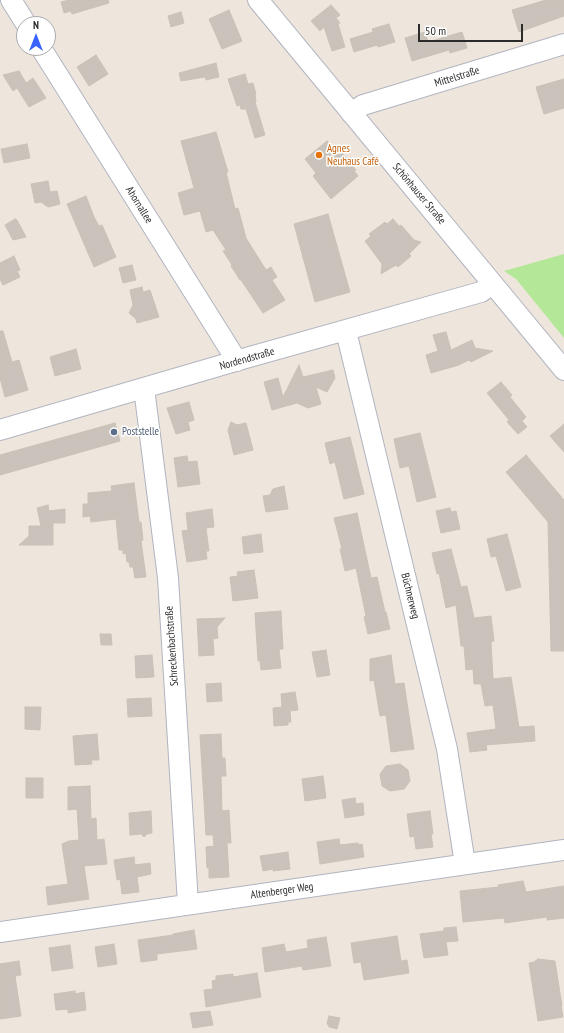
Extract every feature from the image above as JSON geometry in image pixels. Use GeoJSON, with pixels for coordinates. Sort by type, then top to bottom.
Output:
{"type":"FeatureCollection","features":[{"type":"Feature","properties":{"kind":"street"},"geometry":{"type":"LineString","coordinates":[[11,0],[21,16]]}},
{"type":"Feature","properties":{"kind":"street","name":"Schönhauser Straße"},"geometry":{"type":"LineString","coordinates":[[258,0],[564,370]]}},
{"type":"Feature","properties":{"kind":"street","name":"Mittelstraße"},"geometry":{"type":"LineString","coordinates":[[352,113],[363,105],[564,44]]}},
{"type":"Feature","properties":{"kind":"street","name":"Ahornallee"},"geometry":{"type":"LineString","coordinates":[[46,56],[237,361]]}},
{"type":"Feature","properties":{"kind":"street","name":"Nordendstraße"},"geometry":{"type":"LineString","coordinates":[[0,430],[481,292],[492,284]]}},
{"type":"Feature","properties":{"kind":"street","name":"Büchnerweg"},"geometry":{"type":"LineString","coordinates":[[346,331],[447,749],[466,864]]}},
{"type":"Feature","properties":{"kind":"street","name":"Schreckenbachstraße"},"geometry":{"type":"LineString","coordinates":[[144,388],[168,578],[188,904]]}},
{"type":"Feature","properties":{"kind":"street","name":"Altenberger Weg"},"geometry":{"type":"LineString","coordinates":[[0,932],[564,850]]}},
{"type":"Feature","properties":{"kind":"green space"},"geometry":{"type":"Polygon","coordinates":[[[564,254],[564,338],[516,279],[504,271],[564,254]]]}},
{"type":"Feature","properties":{"kind":"building"},"geometry":{"type":"Polygon","coordinates":[[[69,0],[108,0],[109,3],[72,14],[71,11],[64,13],[61,2],[69,0]]]}},
{"type":"Feature","properties":{"kind":"building"},"geometry":{"type":"Polygon","coordinates":[[[546,0],[564,0],[564,16],[519,32],[512,10],[546,0]]]}},
{"type":"Feature","properties":{"kind":"building"},"geometry":{"type":"Polygon","coordinates":[[[331,5],[340,15],[336,18],[340,23],[338,24],[345,47],[332,51],[324,27],[320,31],[311,21],[331,5]]]}},
{"type":"Feature","properties":{"kind":"building"},"geometry":{"type":"Polygon","coordinates":[[[229,10],[242,41],[222,49],[209,19],[229,10]]]}},
{"type":"Feature","properties":{"kind":"building"},"geometry":{"type":"Polygon","coordinates":[[[181,12],[184,23],[171,27],[168,16],[181,12]]]}},
{"type":"Feature","properties":{"kind":"building"},"geometry":{"type":"Polygon","coordinates":[[[389,24],[395,42],[378,47],[377,45],[354,52],[350,39],[373,32],[372,29],[389,24]]]}},
{"type":"Feature","properties":{"kind":"building"},"geometry":{"type":"Polygon","coordinates":[[[425,32],[428,42],[462,32],[467,48],[450,53],[449,50],[412,61],[405,38],[425,32]]]}},
{"type":"Feature","properties":{"kind":"building"},"geometry":{"type":"Polygon","coordinates":[[[96,55],[108,74],[89,86],[77,67],[96,55]]]}},
{"type":"Feature","properties":{"kind":"building"},"geometry":{"type":"Polygon","coordinates":[[[216,63],[219,77],[206,80],[205,77],[181,81],[179,73],[216,63]]]}},
{"type":"Feature","properties":{"kind":"building"},"geometry":{"type":"Polygon","coordinates":[[[19,71],[26,83],[33,78],[46,98],[29,107],[17,88],[13,91],[3,75],[19,71]]]}},
{"type":"Feature","properties":{"kind":"building"},"geometry":{"type":"Polygon","coordinates":[[[245,74],[248,84],[253,83],[256,94],[255,102],[265,135],[255,138],[246,109],[241,109],[240,105],[237,106],[228,79],[245,74]]]}},
{"type":"Feature","properties":{"kind":"building"},"geometry":{"type":"Polygon","coordinates":[[[564,79],[564,108],[544,114],[536,87],[564,79]]]}},
{"type":"Feature","properties":{"kind":"building"},"geometry":{"type":"Polygon","coordinates":[[[216,132],[228,172],[226,172],[235,209],[238,208],[246,238],[266,270],[271,267],[277,277],[272,280],[285,300],[263,313],[231,266],[232,265],[223,251],[226,250],[213,230],[206,232],[200,211],[184,215],[178,193],[194,188],[181,141],[216,132]]]}},
{"type":"Feature","properties":{"kind":"building"},"geometry":{"type":"Polygon","coordinates":[[[327,141],[338,155],[342,153],[356,170],[354,171],[358,176],[331,199],[313,176],[316,173],[305,159],[327,141]]]}},
{"type":"Feature","properties":{"kind":"building"},"geometry":{"type":"Polygon","coordinates":[[[27,144],[30,158],[4,163],[1,149],[27,144]]]}},
{"type":"Feature","properties":{"kind":"building"},"geometry":{"type":"Polygon","coordinates":[[[48,181],[50,192],[57,191],[60,204],[48,207],[41,202],[35,203],[31,184],[48,181]]]}},
{"type":"Feature","properties":{"kind":"building"},"geometry":{"type":"Polygon","coordinates":[[[86,196],[94,217],[99,226],[102,225],[116,257],[94,267],[67,204],[86,196]]]}},
{"type":"Feature","properties":{"kind":"building"},"geometry":{"type":"Polygon","coordinates":[[[328,214],[350,292],[315,302],[294,224],[328,214]]]}},
{"type":"Feature","properties":{"kind":"building"},"geometry":{"type":"Polygon","coordinates":[[[15,219],[26,237],[13,240],[5,225],[15,219]]]}},
{"type":"Feature","properties":{"kind":"building"},"geometry":{"type":"Polygon","coordinates":[[[393,219],[399,226],[401,225],[414,240],[421,242],[409,254],[411,256],[398,267],[396,265],[381,274],[382,264],[365,241],[371,236],[369,234],[385,222],[387,224],[393,219]]]}},
{"type":"Feature","properties":{"kind":"building"},"geometry":{"type":"Polygon","coordinates":[[[14,256],[20,270],[17,271],[20,277],[3,285],[0,279],[0,263],[14,256]]]}},
{"type":"Feature","properties":{"kind":"building"},"geometry":{"type":"Polygon","coordinates":[[[132,265],[136,280],[123,283],[119,268],[132,265]]]}},
{"type":"Feature","properties":{"kind":"building"},"geometry":{"type":"Polygon","coordinates":[[[142,287],[143,292],[150,290],[159,317],[137,323],[136,319],[129,313],[133,305],[130,290],[142,287]]]}},
{"type":"Feature","properties":{"kind":"building"},"geometry":{"type":"Polygon","coordinates":[[[0,331],[3,331],[12,362],[19,360],[28,390],[5,397],[0,378],[0,331]]]}},
{"type":"Feature","properties":{"kind":"building"},"geometry":{"type":"Polygon","coordinates":[[[446,332],[451,350],[472,340],[475,348],[493,351],[471,362],[469,360],[459,365],[431,373],[426,355],[438,351],[433,335],[446,332]]]}},
{"type":"Feature","properties":{"kind":"building"},"geometry":{"type":"Polygon","coordinates":[[[76,349],[81,369],[55,376],[50,357],[76,349]]]}},
{"type":"Feature","properties":{"kind":"building"},"geometry":{"type":"Polygon","coordinates":[[[299,365],[303,377],[333,370],[335,378],[327,392],[316,387],[321,404],[308,408],[297,403],[272,410],[264,382],[278,378],[283,397],[299,365]]]}},
{"type":"Feature","properties":{"kind":"building"},"geometry":{"type":"Polygon","coordinates":[[[501,382],[512,395],[510,397],[526,417],[522,421],[527,427],[518,434],[507,422],[509,420],[487,393],[501,382]]]}},
{"type":"Feature","properties":{"kind":"building"},"geometry":{"type":"Polygon","coordinates":[[[189,402],[194,420],[188,422],[190,430],[176,434],[167,408],[189,402]]]}},
{"type":"Feature","properties":{"kind":"building"},"geometry":{"type":"Polygon","coordinates":[[[231,422],[237,425],[246,423],[253,450],[234,455],[228,430],[231,422]]]}},
{"type":"Feature","properties":{"kind":"building"},"geometry":{"type":"Polygon","coordinates":[[[115,423],[120,441],[0,475],[0,455],[115,423]]]}},
{"type":"Feature","properties":{"kind":"building"},"geometry":{"type":"Polygon","coordinates":[[[564,424],[564,452],[550,436],[564,424]]]}},
{"type":"Feature","properties":{"kind":"building"},"geometry":{"type":"Polygon","coordinates":[[[420,433],[436,497],[417,502],[409,466],[400,468],[394,439],[420,433]]]}},
{"type":"Feature","properties":{"kind":"building"},"geometry":{"type":"Polygon","coordinates":[[[350,437],[364,494],[344,499],[335,462],[330,464],[325,443],[350,437]]]}},
{"type":"Feature","properties":{"kind":"building"},"geometry":{"type":"Polygon","coordinates":[[[526,455],[564,500],[564,651],[551,651],[548,522],[506,472],[526,455]]]}},
{"type":"Feature","properties":{"kind":"building"},"geometry":{"type":"Polygon","coordinates":[[[187,456],[188,462],[197,461],[200,484],[178,487],[174,458],[187,456]]]}},
{"type":"Feature","properties":{"kind":"building"},"geometry":{"type":"Polygon","coordinates":[[[134,483],[139,522],[141,522],[143,540],[141,541],[146,577],[135,578],[133,567],[130,567],[129,562],[127,562],[126,553],[123,554],[123,550],[119,550],[116,519],[91,522],[90,516],[83,517],[83,504],[88,504],[88,493],[112,491],[111,486],[134,483]]]}},
{"type":"Feature","properties":{"kind":"building"},"geometry":{"type":"Polygon","coordinates":[[[284,486],[288,509],[266,512],[263,496],[270,495],[273,489],[284,486]]]}},
{"type":"Feature","properties":{"kind":"building"},"geometry":{"type":"Polygon","coordinates":[[[48,505],[49,511],[65,509],[65,523],[53,523],[53,545],[19,545],[29,536],[29,526],[41,526],[37,508],[48,505]]]}},
{"type":"Feature","properties":{"kind":"building"},"geometry":{"type":"Polygon","coordinates":[[[450,508],[451,512],[456,511],[460,529],[441,533],[436,511],[450,508]]]}},
{"type":"Feature","properties":{"kind":"building"},"geometry":{"type":"Polygon","coordinates":[[[212,509],[214,527],[206,528],[209,551],[206,551],[207,559],[187,562],[182,531],[188,530],[186,513],[212,509]]]}},
{"type":"Feature","properties":{"kind":"building"},"geometry":{"type":"Polygon","coordinates":[[[357,513],[371,578],[377,577],[390,629],[368,634],[364,617],[366,616],[356,568],[345,571],[340,549],[342,549],[334,518],[357,513]]]}},
{"type":"Feature","properties":{"kind":"building"},"geometry":{"type":"Polygon","coordinates":[[[261,534],[263,552],[244,554],[242,537],[261,534]]]}},
{"type":"Feature","properties":{"kind":"building"},"geometry":{"type":"Polygon","coordinates":[[[507,534],[521,587],[506,591],[496,556],[491,557],[487,539],[507,534]]]}},
{"type":"Feature","properties":{"kind":"building"},"geometry":{"type":"Polygon","coordinates":[[[451,549],[461,587],[467,586],[474,618],[491,616],[494,641],[491,642],[493,679],[511,677],[519,727],[534,726],[535,741],[486,745],[487,750],[470,752],[467,733],[496,729],[493,705],[485,706],[481,684],[474,684],[473,669],[466,670],[464,646],[461,646],[456,605],[446,608],[439,573],[437,574],[432,553],[451,549]]]}},
{"type":"Feature","properties":{"kind":"building"},"geometry":{"type":"Polygon","coordinates":[[[254,570],[258,598],[233,601],[230,577],[238,576],[237,572],[254,570]]]}},
{"type":"Feature","properties":{"kind":"building"},"geometry":{"type":"Polygon","coordinates":[[[281,611],[283,649],[279,649],[281,668],[261,670],[260,661],[258,661],[255,613],[281,611]]]}},
{"type":"Feature","properties":{"kind":"building"},"geometry":{"type":"Polygon","coordinates":[[[225,618],[217,627],[218,638],[213,639],[214,655],[199,656],[197,619],[225,618]]]}},
{"type":"Feature","properties":{"kind":"building"},"geometry":{"type":"Polygon","coordinates":[[[100,634],[111,634],[112,645],[101,645],[100,634]]]}},
{"type":"Feature","properties":{"kind":"building"},"geometry":{"type":"Polygon","coordinates":[[[326,650],[330,675],[317,677],[312,652],[326,650]]]}},
{"type":"Feature","properties":{"kind":"building"},"geometry":{"type":"Polygon","coordinates":[[[152,655],[154,677],[136,678],[135,656],[152,655]]]}},
{"type":"Feature","properties":{"kind":"building"},"geometry":{"type":"Polygon","coordinates":[[[391,655],[395,684],[404,683],[414,749],[391,752],[386,715],[380,716],[374,680],[370,681],[370,659],[391,655]]]}},
{"type":"Feature","properties":{"kind":"building"},"geometry":{"type":"Polygon","coordinates":[[[221,683],[222,701],[207,702],[206,684],[221,683]]]}},
{"type":"Feature","properties":{"kind":"building"},"geometry":{"type":"Polygon","coordinates":[[[295,692],[298,710],[290,711],[291,722],[288,722],[288,725],[274,726],[273,708],[282,707],[281,694],[295,692]]]}},
{"type":"Feature","properties":{"kind":"building"},"geometry":{"type":"Polygon","coordinates":[[[151,698],[152,716],[128,717],[127,699],[151,698]]]}},
{"type":"Feature","properties":{"kind":"building"},"geometry":{"type":"Polygon","coordinates":[[[25,707],[41,707],[40,730],[25,729],[25,707]]]}},
{"type":"Feature","properties":{"kind":"building"},"geometry":{"type":"Polygon","coordinates":[[[97,734],[99,760],[91,760],[92,764],[75,765],[73,736],[97,734]]]}},
{"type":"Feature","properties":{"kind":"building"},"geometry":{"type":"Polygon","coordinates":[[[221,734],[222,758],[225,758],[226,776],[221,776],[222,811],[229,810],[231,843],[227,843],[229,877],[209,878],[206,847],[214,846],[213,835],[206,835],[200,735],[221,734]]]}},
{"type":"Feature","properties":{"kind":"building"},"geometry":{"type":"Polygon","coordinates":[[[400,764],[408,770],[410,781],[404,789],[390,791],[382,786],[380,774],[386,766],[400,764]]]}},
{"type":"Feature","properties":{"kind":"building"},"geometry":{"type":"Polygon","coordinates":[[[323,776],[326,798],[305,801],[302,779],[323,776]]]}},
{"type":"Feature","properties":{"kind":"building"},"geometry":{"type":"Polygon","coordinates":[[[26,778],[43,778],[43,798],[26,798],[26,778]]]}},
{"type":"Feature","properties":{"kind":"building"},"geometry":{"type":"Polygon","coordinates":[[[90,786],[91,819],[96,818],[97,840],[104,839],[107,864],[84,866],[89,899],[48,905],[46,887],[68,884],[62,844],[69,841],[79,840],[77,809],[68,810],[68,787],[90,786]]]}},
{"type":"Feature","properties":{"kind":"building"},"geometry":{"type":"Polygon","coordinates":[[[355,798],[356,804],[363,803],[364,815],[345,818],[342,800],[355,798]]]}},
{"type":"Feature","properties":{"kind":"building"},"geometry":{"type":"Polygon","coordinates":[[[151,811],[152,833],[147,834],[144,837],[141,834],[130,835],[129,813],[151,811]]]}},
{"type":"Feature","properties":{"kind":"building"},"geometry":{"type":"Polygon","coordinates":[[[430,811],[433,847],[416,849],[414,836],[410,837],[407,814],[430,811]]]}},
{"type":"Feature","properties":{"kind":"building"},"geometry":{"type":"Polygon","coordinates":[[[339,839],[340,845],[362,844],[364,857],[320,864],[317,842],[339,839]]]}},
{"type":"Feature","properties":{"kind":"building"},"geometry":{"type":"Polygon","coordinates":[[[288,852],[290,869],[273,871],[273,869],[263,871],[260,856],[288,852]]]}},
{"type":"Feature","properties":{"kind":"building"},"geometry":{"type":"Polygon","coordinates":[[[134,857],[135,865],[150,863],[151,874],[137,877],[139,892],[122,894],[120,879],[117,880],[114,860],[134,857]]]}},
{"type":"Feature","properties":{"kind":"building"},"geometry":{"type":"Polygon","coordinates":[[[523,881],[526,892],[564,886],[564,918],[547,920],[547,917],[505,923],[504,918],[463,922],[460,891],[499,887],[498,885],[523,881]]]}},
{"type":"Feature","properties":{"kind":"building"},"geometry":{"type":"Polygon","coordinates":[[[456,927],[458,941],[446,942],[448,955],[424,958],[420,934],[444,931],[444,928],[456,927]]]}},
{"type":"Feature","properties":{"kind":"building"},"geometry":{"type":"Polygon","coordinates":[[[194,930],[197,949],[157,954],[157,960],[141,962],[138,940],[173,935],[194,930]]]}},
{"type":"Feature","properties":{"kind":"building"},"geometry":{"type":"Polygon","coordinates":[[[397,936],[401,961],[407,960],[409,973],[364,980],[361,962],[354,963],[351,943],[397,936]]]}},
{"type":"Feature","properties":{"kind":"building"},"geometry":{"type":"Polygon","coordinates":[[[326,937],[331,966],[303,970],[302,966],[265,972],[262,948],[284,944],[286,952],[308,948],[307,940],[326,937]]]}},
{"type":"Feature","properties":{"kind":"building"},"geometry":{"type":"Polygon","coordinates":[[[114,944],[117,964],[98,967],[95,947],[114,944]]]}},
{"type":"Feature","properties":{"kind":"building"},"geometry":{"type":"Polygon","coordinates":[[[70,945],[73,968],[52,971],[49,948],[70,945]]]}},
{"type":"Feature","properties":{"kind":"building"},"geometry":{"type":"Polygon","coordinates":[[[538,959],[555,961],[563,1017],[538,1021],[529,963],[538,959]]]}},
{"type":"Feature","properties":{"kind":"building"},"geometry":{"type":"Polygon","coordinates":[[[19,961],[21,975],[15,976],[21,1016],[0,1019],[0,964],[19,961]]]}},
{"type":"Feature","properties":{"kind":"building"},"geometry":{"type":"Polygon","coordinates":[[[257,973],[261,997],[206,1007],[204,990],[213,989],[212,981],[216,980],[216,976],[233,974],[233,977],[257,973]]]}},
{"type":"Feature","properties":{"kind":"building"},"geometry":{"type":"Polygon","coordinates":[[[75,991],[75,994],[84,992],[86,1010],[68,1013],[68,1009],[56,1010],[54,994],[75,991]]]}},
{"type":"Feature","properties":{"kind":"building"},"geometry":{"type":"Polygon","coordinates":[[[210,1011],[213,1025],[193,1028],[190,1013],[210,1011]]]}},
{"type":"Feature","properties":{"kind":"building"},"geometry":{"type":"Polygon","coordinates":[[[329,1016],[340,1018],[337,1029],[329,1027],[327,1023],[329,1016]]]}},
{"type":"Feature","properties":{"kind":"place","name":"Agnes Neuhaus Café"},"geometry":{"type":"Point","coordinates":[319,155]}},
{"type":"Feature","properties":{"kind":"place","name":"Poststelle"},"geometry":{"type":"Point","coordinates":[114,432]}}]}
